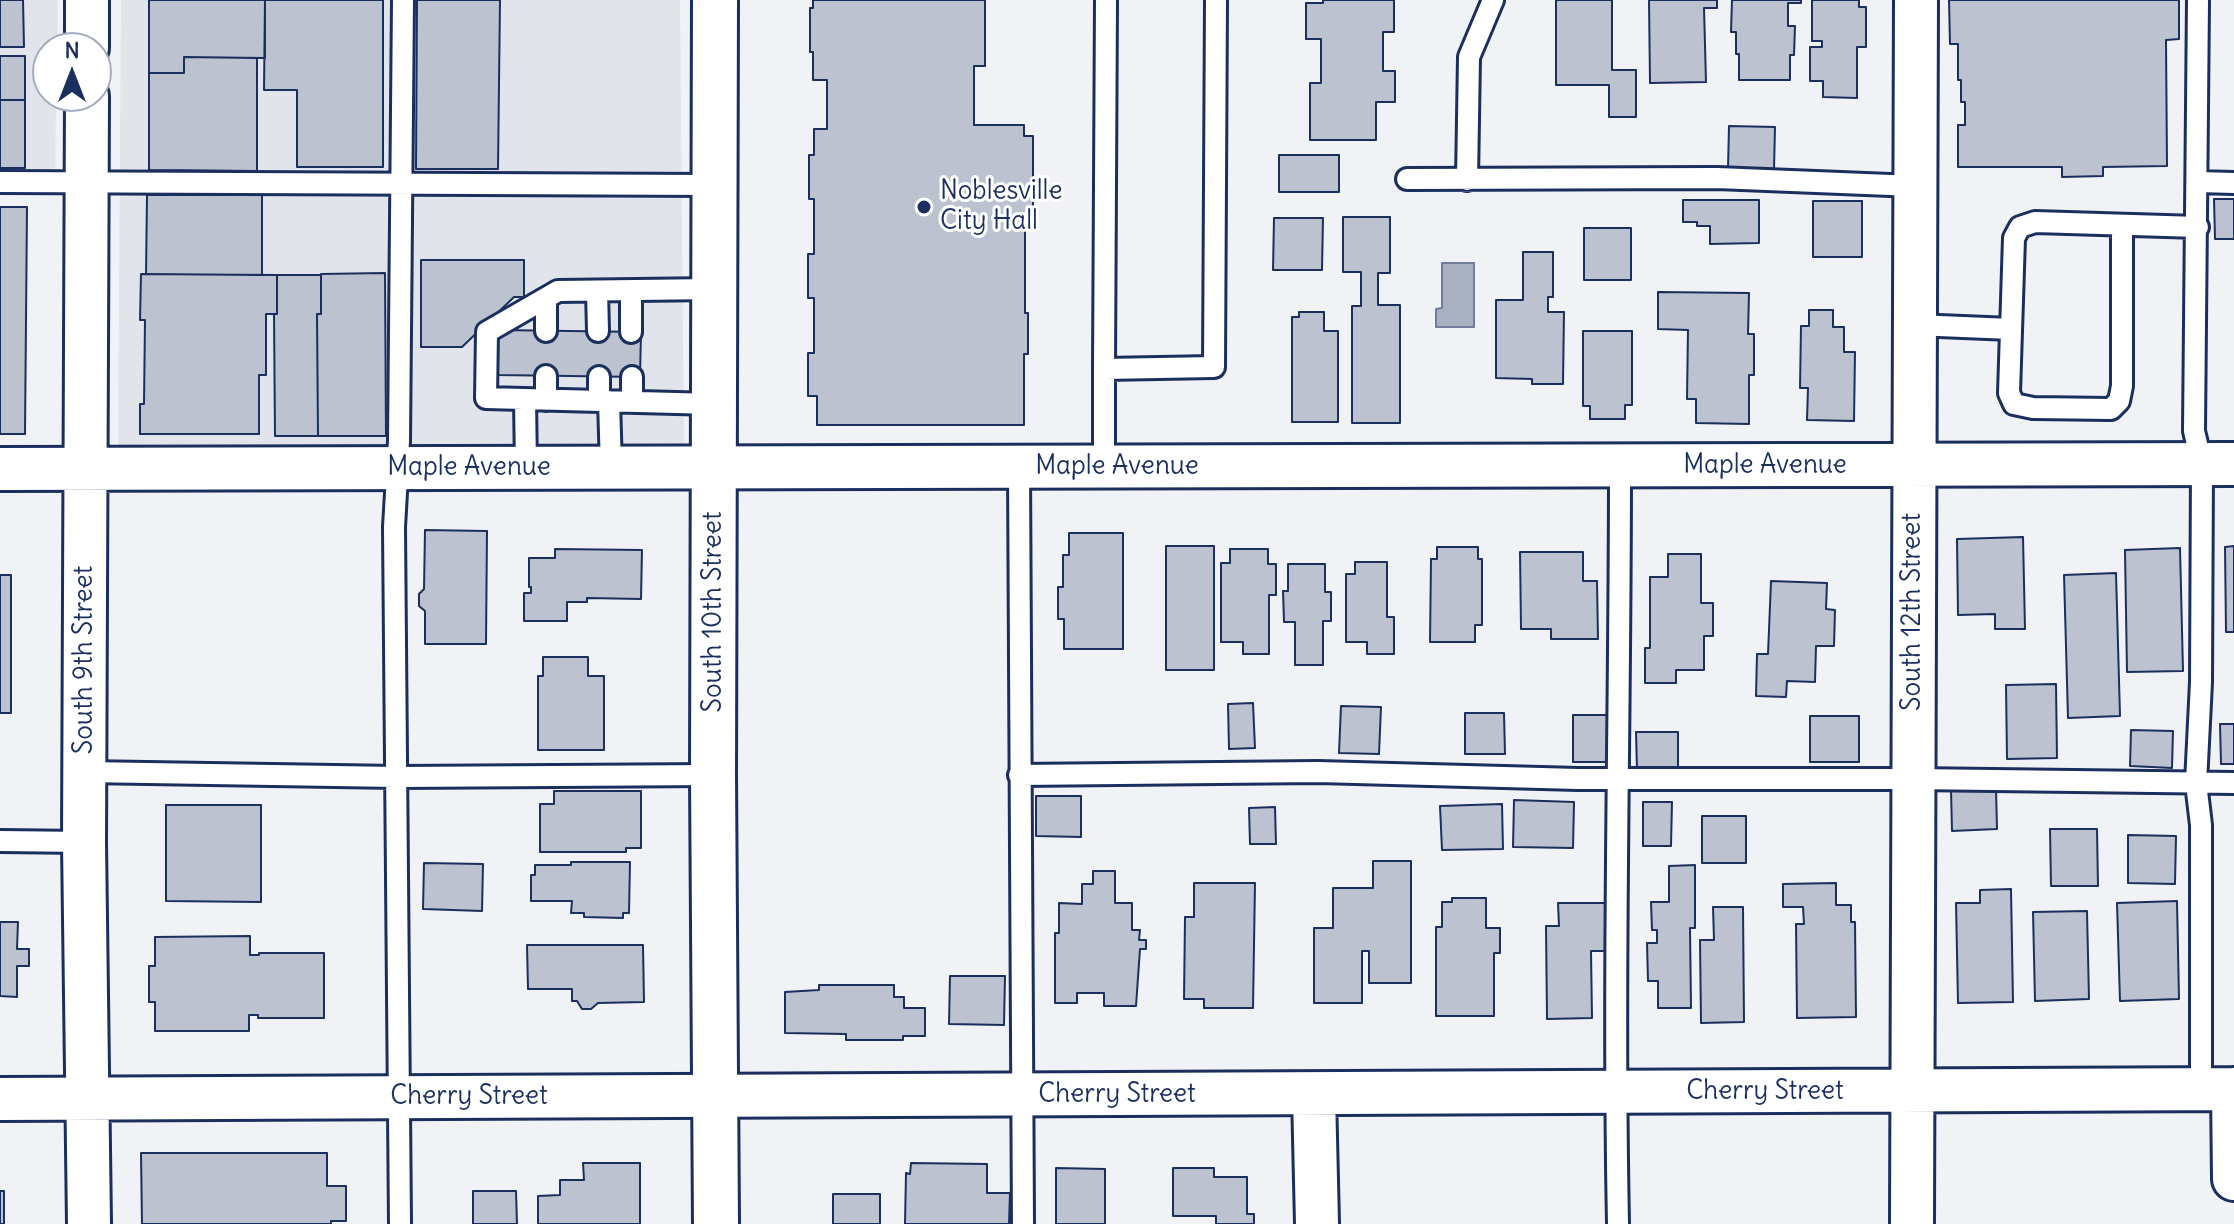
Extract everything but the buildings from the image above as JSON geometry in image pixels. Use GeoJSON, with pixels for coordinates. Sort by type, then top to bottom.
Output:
{"type":"FeatureCollection","features":[{"type":"Feature","properties":{"kind":"main road","name":"South 10th Street"},"geometry":{"type":"LineString","coordinates":[[715,0],[713,775],[716,1224]]}},
{"type":"Feature","properties":{"kind":"street"},"geometry":{"type":"LineString","coordinates":[[87,0],[87,32]]}},
{"type":"Feature","properties":{"kind":"street","name":"South 12th Street"},"geometry":{"type":"LineString","coordinates":[[1912,1224],[1916,0]]}},
{"type":"Feature","properties":{"kind":"street","name":"South 9th Street"},"geometry":{"type":"LineString","coordinates":[[87,112],[84,842],[89,1224]]}},
{"type":"Feature","properties":{"kind":"street","name":"Maple Avenue"},"geometry":{"type":"LineString","coordinates":[[0,469],[2218,464]]}},
{"type":"Feature","properties":{"kind":"street"},"geometry":{"type":"LineString","coordinates":[[2223,1089],[2234,1179]]}},
{"type":"Feature","properties":{"kind":"street","name":"Cherry Street"},"geometry":{"type":"LineString","coordinates":[[0,1099],[2223,1089]]}},
{"type":"Feature","properties":{"kind":"street"},"geometry":{"type":"LineString","coordinates":[[1314,1094],[1317,1224]]}},
{"type":"Feature","properties":{"kind":"lane"},"geometry":{"type":"LineString","coordinates":[[400,1224],[394,527],[398,468],[403,0]]}},
{"type":"Feature","properties":{"kind":"lane"},"geometry":{"type":"LineString","coordinates":[[1104,466],[1106,0]]}},
{"type":"Feature","properties":{"kind":"lane"},"geometry":{"type":"LineString","coordinates":[[1104,369],[1214,367],[1216,0]]}},
{"type":"Feature","properties":{"kind":"lane"},"geometry":{"type":"LineString","coordinates":[[1467,180],[1469,57],[1493,0]]}},
{"type":"Feature","properties":{"kind":"lane"},"geometry":{"type":"LineString","coordinates":[[2198,0],[2194,431],[2218,464],[2196,783],[2223,1089]]}},
{"type":"Feature","properties":{"kind":"lane"},"geometry":{"type":"LineString","coordinates":[[1407,179],[1717,178],[1915,186]]}},
{"type":"Feature","properties":{"kind":"lane"},"geometry":{"type":"LineString","coordinates":[[0,182],[714,185]]}},
{"type":"Feature","properties":{"kind":"lane"},"geometry":{"type":"LineString","coordinates":[[2198,182],[2234,183]]}},
{"type":"Feature","properties":{"kind":"lane"},"geometry":{"type":"LineString","coordinates":[[2122,225],[2122,386],[2119,401],[2111,409],[2033,408],[2014,404],[2009,393],[2014,238],[2020,227],[2035,222],[2198,227]]}},
{"type":"Feature","properties":{"kind":"lane"},"geometry":{"type":"LineString","coordinates":[[714,289],[558,291],[487,332],[486,398],[714,404]]}},
{"type":"Feature","properties":{"kind":"lane"},"geometry":{"type":"LineString","coordinates":[[597,291],[598,331]]}},
{"type":"Feature","properties":{"kind":"lane"},"geometry":{"type":"LineString","coordinates":[[631,291],[631,332]]}},
{"type":"Feature","properties":{"kind":"lane"},"geometry":{"type":"LineString","coordinates":[[546,298],[546,331]]}},
{"type":"Feature","properties":{"kind":"lane"},"geometry":{"type":"LineString","coordinates":[[1915,325],[2011,329]]}},
{"type":"Feature","properties":{"kind":"lane"},"geometry":{"type":"LineString","coordinates":[[526,468],[536,399],[546,376]]}},
{"type":"Feature","properties":{"kind":"lane"},"geometry":{"type":"LineString","coordinates":[[599,377],[611,468]]}},
{"type":"Feature","properties":{"kind":"lane"},"geometry":{"type":"LineString","coordinates":[[632,377],[632,402]]}},
{"type":"Feature","properties":{"kind":"lane"},"geometry":{"type":"LineString","coordinates":[[1618,1224],[1620,466]]}},
{"type":"Feature","properties":{"kind":"lane"},"geometry":{"type":"LineString","coordinates":[[1019,467],[1023,1224]]}},
{"type":"Feature","properties":{"kind":"lane"},"geometry":{"type":"LineString","coordinates":[[85,772],[397,777],[713,775]]}},
{"type":"Feature","properties":{"kind":"lane"},"geometry":{"type":"LineString","coordinates":[[1019,775],[1318,772],[1620,779],[2234,783]]}},
{"type":"Feature","properties":{"kind":"lane"},"geometry":{"type":"LineString","coordinates":[[0,841],[84,842]]}},
{"type":"Feature","properties":{"kind":"shaded area"},"geometry":{"type":"Polygon","coordinates":[[[0,0],[58,0],[57,32],[32,32],[32,112],[56,112],[55,192],[0,192],[0,0]]]}},
{"type":"Feature","properties":{"kind":"shaded area"},"geometry":{"type":"Polygon","coordinates":[[[121,0],[680,0],[684,451],[118,449],[121,0]]]}},
{"type":"Feature","properties":{"kind":"water"},"geometry":{"type":"Polygon","coordinates":[[[1442,263],[1474,263],[1474,327],[1436,327],[1436,309],[1442,308],[1442,263]]]}},
{"type":"Feature","properties":{"kind":"place","name":"Noblesville City Hall"},"geometry":{"type":"Point","coordinates":[924,207]}}]}
